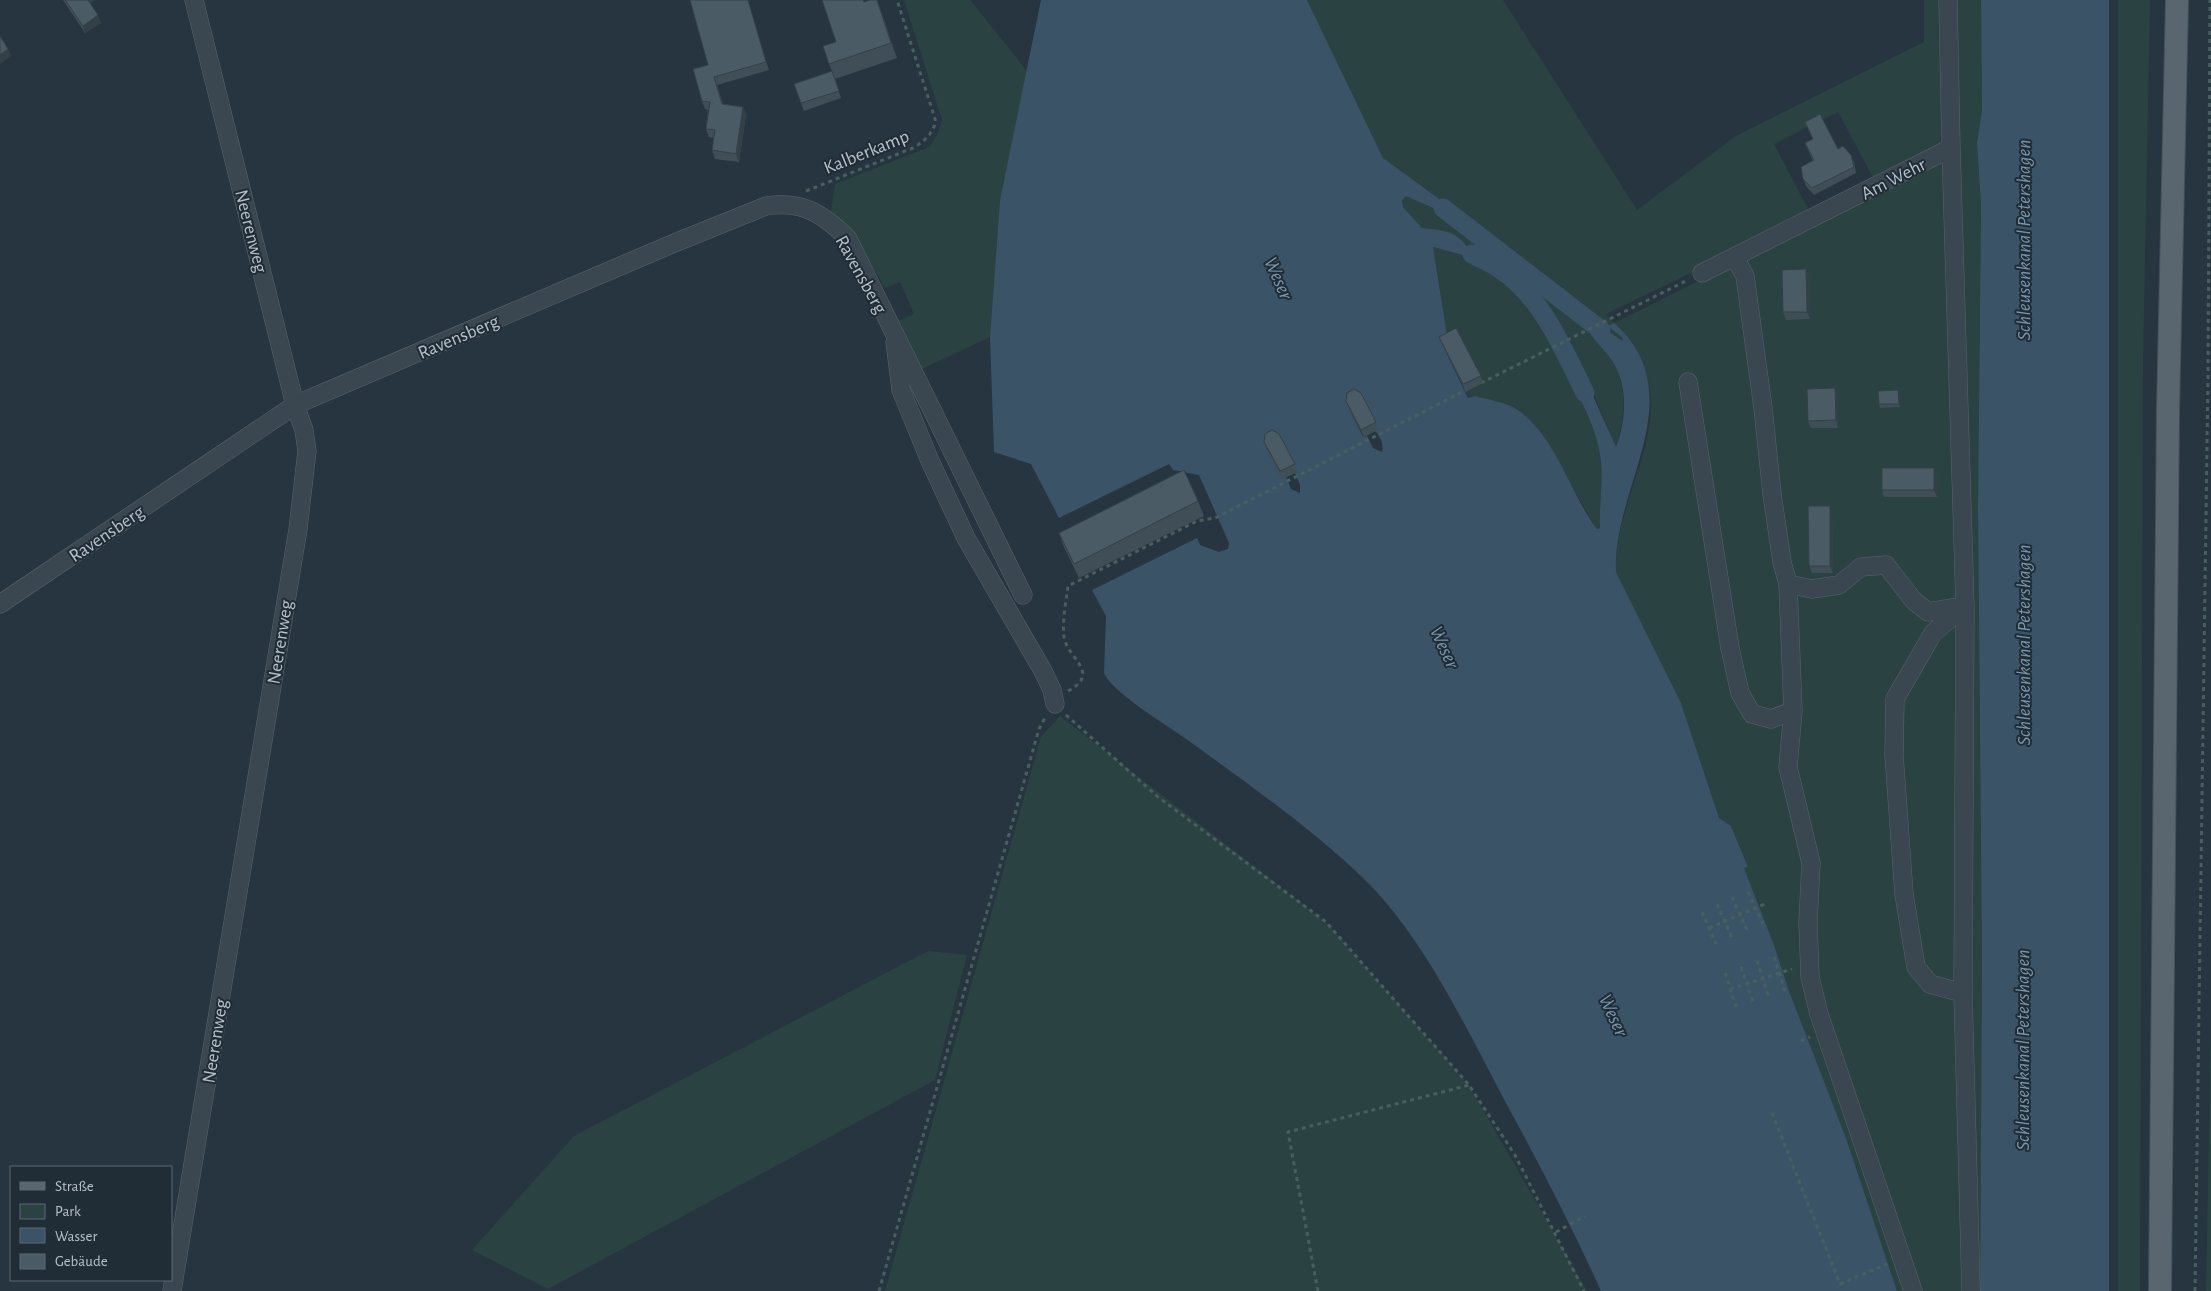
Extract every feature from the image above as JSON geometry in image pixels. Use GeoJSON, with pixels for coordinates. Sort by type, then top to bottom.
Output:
{"type":"FeatureCollection","features":[{"type":"Feature","properties":{"kind":"main road"},"geometry":{"type":"LineString","coordinates":[[2160,1291],[2168,410],[2177,0]]}},
{"type":"Feature","properties":{"kind":"street","name":"Neerenweg"},"geometry":{"type":"LineString","coordinates":[[172,1291],[298,529],[307,451],[304,430],[295,405],[194,0]]}},
{"type":"Feature","properties":{"kind":"street"},"geometry":{"type":"LineString","coordinates":[[1948,0],[1965,606],[1964,993],[1971,1291]]}},
{"type":"Feature","properties":{"kind":"street","name":"Am Wehr"},"geometry":{"type":"LineString","coordinates":[[1702,273],[1951,148]]}},
{"type":"Feature","properties":{"kind":"street","name":"Ravensberg"},"geometry":{"type":"LineString","coordinates":[[0,604],[295,405],[749,213],[766,206],[780,204],[794,206],[822,215],[848,239],[1024,595]]}},
{"type":"Feature","properties":{"kind":"street"},"geometry":{"type":"LineString","coordinates":[[1735,258],[1745,276],[1763,408],[1772,494],[1782,562],[1788,584],[1793,711],[1788,767],[1811,863],[1808,922],[1810,977],[1819,1014],[1913,1291]]}},
{"type":"Feature","properties":{"kind":"street"},"geometry":{"type":"LineString","coordinates":[[894,334],[901,390],[930,461],[966,538],[1043,671],[1052,690],[1055,704]]}},
{"type":"Feature","properties":{"kind":"street"},"geometry":{"type":"LineString","coordinates":[[1688,382],[1730,648],[1740,693],[1752,714],[1771,719],[1793,711]]}},
{"type":"Feature","properties":{"kind":"street"},"geometry":{"type":"LineString","coordinates":[[1788,584],[1812,589],[1839,585],[1861,567],[1886,565],[1914,602],[1928,612],[1965,606]]}},
{"type":"Feature","properties":{"kind":"street"},"geometry":{"type":"LineString","coordinates":[[1964,993],[1930,984],[1916,966],[1904,894],[1894,754],[1896,699],[1933,633],[1965,606]]}},
{"type":"Feature","properties":{"kind":"path","name":"Kalberkamp"},"geometry":{"type":"LineString","coordinates":[[794,206],[808,189],[913,148],[926,141],[933,130],[936,122],[897,0]]}},
{"type":"Feature","properties":{"kind":"path"},"geometry":{"type":"LineString","coordinates":[[2195,1291],[2209,377],[2210,0]]}},
{"type":"Feature","properties":{"kind":"path"},"geometry":{"type":"LineString","coordinates":[[1082,677],[1081,667],[1064,638],[1068,586],[1197,521],[1215,518],[1702,273]]}},
{"type":"Feature","properties":{"kind":"path"},"geometry":{"type":"LineString","coordinates":[[879,1291],[1039,729],[1055,704],[1158,797],[1326,922],[1469,1084],[1515,1155],[1556,1232],[1584,1291]]}},
{"type":"Feature","properties":{"kind":"path"},"geometry":{"type":"LineString","coordinates":[[1748,892],[1763,924]]}},
{"type":"Feature","properties":{"kind":"path"},"geometry":{"type":"LineString","coordinates":[[1732,897],[1748,932]]}},
{"type":"Feature","properties":{"kind":"path"},"geometry":{"type":"LineString","coordinates":[[1709,928],[1767,902]]}},
{"type":"Feature","properties":{"kind":"path"},"geometry":{"type":"LineString","coordinates":[[1718,904],[1732,938]]}},
{"type":"Feature","properties":{"kind":"path"},"geometry":{"type":"LineString","coordinates":[[1702,912],[1716,944]]}},
{"type":"Feature","properties":{"kind":"path"},"geometry":{"type":"LineString","coordinates":[[1774,957],[1785,991]]}},
{"type":"Feature","properties":{"kind":"path"},"geometry":{"type":"LineString","coordinates":[[1757,961],[1769,997]]}},
{"type":"Feature","properties":{"kind":"path"},"geometry":{"type":"LineString","coordinates":[[1741,967],[1753,1002]]}},
{"type":"Feature","properties":{"kind":"path"},"geometry":{"type":"LineString","coordinates":[[1730,989],[1792,969]]}},
{"type":"Feature","properties":{"kind":"path"},"geometry":{"type":"LineString","coordinates":[[1725,973],[1736,1007]]}},
{"type":"Feature","properties":{"kind":"path"},"geometry":{"type":"LineString","coordinates":[[1318,1291],[1288,1132],[1469,1084]]}},
{"type":"Feature","properties":{"kind":"path"},"geometry":{"type":"LineString","coordinates":[[1772,1113],[1840,1284],[1896,1261]]}},
{"type":"Feature","properties":{"kind":"path"},"geometry":{"type":"LineString","coordinates":[[1556,1232],[1585,1216]]}},
{"type":"Feature","properties":{"kind":"green space"},"geometry":{"type":"Polygon","coordinates":[[[904,0],[970,0],[1027,71],[1000,200],[990,337],[922,369],[899,321],[914,314],[900,282],[885,288],[860,248],[831,212],[835,184],[929,147],[937,136],[942,120],[904,0]]]}},
{"type":"Feature","properties":{"kind":"green space"},"geometry":{"type":"Polygon","coordinates":[[[1307,0],[1503,0],[1637,210],[1736,136],[1924,42],[1924,0],[1942,0],[1943,61],[1940,150],[1876,183],[1838,112],[1774,144],[1811,215],[1606,314],[1614,323],[1957,153],[1956,0],[1981,0],[1982,110],[1977,143],[1981,205],[1978,508],[1982,963],[1980,1291],[1897,1291],[1846,1138],[1744,868],[1748,867],[1731,826],[1719,818],[1681,703],[1616,572],[1617,546],[1646,443],[1650,418],[1650,392],[1642,362],[1624,338],[1622,341],[1591,335],[1612,361],[1620,379],[1623,409],[1621,429],[1616,448],[1595,397],[1568,346],[1590,390],[1579,396],[1558,351],[1556,352],[1590,420],[1599,448],[1602,478],[1600,528],[1597,530],[1549,446],[1534,426],[1474,396],[1469,398],[1466,392],[1483,383],[1448,341],[1433,247],[1466,256],[1444,231],[1422,228],[1403,207],[1402,200],[1406,195],[1439,211],[1445,204],[1383,158],[1307,0]]]}},
{"type":"Feature","properties":{"kind":"green space"},"geometry":{"type":"Polygon","coordinates":[[[2118,0],[2150,0],[2143,361],[2140,1291],[2118,1291],[2118,0]]]}},
{"type":"Feature","properties":{"kind":"green space"},"geometry":{"type":"Polygon","coordinates":[[[1060,716],[1326,922],[1469,1085],[1587,1291],[885,1291],[1041,737],[1060,716]]]}},
{"type":"Feature","properties":{"kind":"green space"},"geometry":{"type":"Polygon","coordinates":[[[928,951],[967,955],[935,1080],[548,1289],[472,1250],[574,1136],[928,951]]]}},
{"type":"Feature","properties":{"kind":"green space"},"geometry":{"type":"Polygon","coordinates":[[[2211,1029],[2211,1291],[2206,1291],[2211,1029]]]}},
{"type":"Feature","properties":{"kind":"water","name":"Weser"},"geometry":{"type":"Polygon","coordinates":[[[1041,0],[1307,0],[1383,158],[1446,204],[1440,211],[1406,196],[1402,200],[1403,207],[1422,228],[1446,231],[1457,236],[1472,254],[1466,256],[1433,247],[1448,341],[1442,344],[1468,398],[1475,396],[1496,401],[1516,409],[1529,420],[1541,433],[1561,465],[1597,529],[1600,528],[1602,478],[1599,448],[1590,420],[1556,351],[1558,351],[1580,396],[1590,390],[1568,346],[1570,345],[1616,447],[1622,428],[1623,388],[1615,365],[1591,335],[1604,328],[1622,341],[1623,338],[1608,326],[1614,323],[1637,351],[1648,380],[1649,411],[1644,443],[1625,507],[1618,540],[1616,572],[1681,703],[1719,818],[1731,826],[1748,867],[1744,868],[1846,1138],[1897,1291],[1601,1291],[1555,1196],[1459,1014],[1424,954],[1404,926],[1361,876],[1341,858],[1255,789],[1133,703],[1106,677],[1104,673],[1106,616],[1092,590],[1197,538],[1200,545],[1219,552],[1228,549],[1229,543],[1199,475],[1173,470],[1169,464],[1059,518],[1031,464],[994,452],[990,337],[1000,200],[1041,0]],[[1349,409],[1363,437],[1367,436],[1373,448],[1382,452],[1383,445],[1377,433],[1349,409]],[[1295,473],[1286,477],[1291,489],[1300,493],[1300,485],[1295,473]]]}},
{"type":"Feature","properties":{"kind":"water","name":"Schleusenkanal Petershagen"},"geometry":{"type":"Polygon","coordinates":[[[1981,0],[2109,0],[2109,1291],[1980,1291],[1982,963],[1978,508],[1981,205],[1977,143],[1982,110],[1981,0]]]}},
{"type":"Feature","properties":{"kind":"building"},"geometry":{"type":"Polygon","coordinates":[[[65,0],[88,0],[98,15],[83,26],[65,0]]]}},
{"type":"Feature","properties":{"kind":"building"},"geometry":{"type":"Polygon","coordinates":[[[690,0],[748,0],[766,62],[714,77],[722,104],[743,107],[736,154],[712,150],[715,130],[706,129],[710,102],[702,101],[693,69],[708,65],[690,0]]]}},
{"type":"Feature","properties":{"kind":"building"},"geometry":{"type":"Polygon","coordinates":[[[822,0],[863,0],[864,2],[877,0],[891,43],[829,64],[823,46],[836,42],[822,0]]]}},
{"type":"Feature","properties":{"kind":"building"},"geometry":{"type":"Polygon","coordinates":[[[0,36],[8,49],[0,55],[0,36]]]}},
{"type":"Feature","properties":{"kind":"building"},"geometry":{"type":"Polygon","coordinates":[[[832,71],[839,91],[801,103],[794,84],[832,71]]]}},
{"type":"Feature","properties":{"kind":"building"},"geometry":{"type":"Polygon","coordinates":[[[1820,114],[1838,149],[1843,146],[1851,155],[1854,167],[1812,188],[1803,179],[1801,167],[1814,160],[1805,143],[1813,139],[1805,122],[1820,114]]]}},
{"type":"Feature","properties":{"kind":"building"},"geometry":{"type":"Polygon","coordinates":[[[1806,269],[1807,312],[1783,312],[1782,270],[1806,269]]]}},
{"type":"Feature","properties":{"kind":"building"},"geometry":{"type":"Polygon","coordinates":[[[1456,328],[1481,376],[1463,384],[1439,337],[1456,328]]]}},
{"type":"Feature","properties":{"kind":"building"},"geometry":{"type":"Polygon","coordinates":[[[1835,388],[1836,420],[1808,421],[1807,389],[1835,388]]]}},
{"type":"Feature","properties":{"kind":"building"},"geometry":{"type":"Polygon","coordinates":[[[1354,389],[1361,393],[1376,422],[1361,430],[1346,401],[1347,393],[1354,389]]]}},
{"type":"Feature","properties":{"kind":"building"},"geometry":{"type":"Polygon","coordinates":[[[1898,390],[1899,404],[1879,404],[1878,391],[1898,390]]]}},
{"type":"Feature","properties":{"kind":"building"},"geometry":{"type":"Polygon","coordinates":[[[1272,430],[1279,434],[1295,464],[1280,471],[1264,442],[1265,434],[1272,430]]]}},
{"type":"Feature","properties":{"kind":"building"},"geometry":{"type":"Polygon","coordinates":[[[1882,468],[1934,468],[1934,490],[1882,490],[1882,468]]]}},
{"type":"Feature","properties":{"kind":"building"},"geometry":{"type":"Polygon","coordinates":[[[1184,470],[1198,501],[1074,564],[1059,533],[1184,470]]]}},
{"type":"Feature","properties":{"kind":"building"},"geometry":{"type":"Polygon","coordinates":[[[1808,506],[1830,506],[1830,566],[1809,566],[1808,506]]]}},
{"type":"Feature","properties":{"kind":"waterway"},"geometry":{"type":"LineString","coordinates":[[1443,208],[1601,330]]}},
{"type":"Feature","properties":{"kind":"waterway"},"geometry":{"type":"LineString","coordinates":[[1472,254],[1500,269],[1528,294],[1540,309],[1560,342],[1585,393]]}}]}
